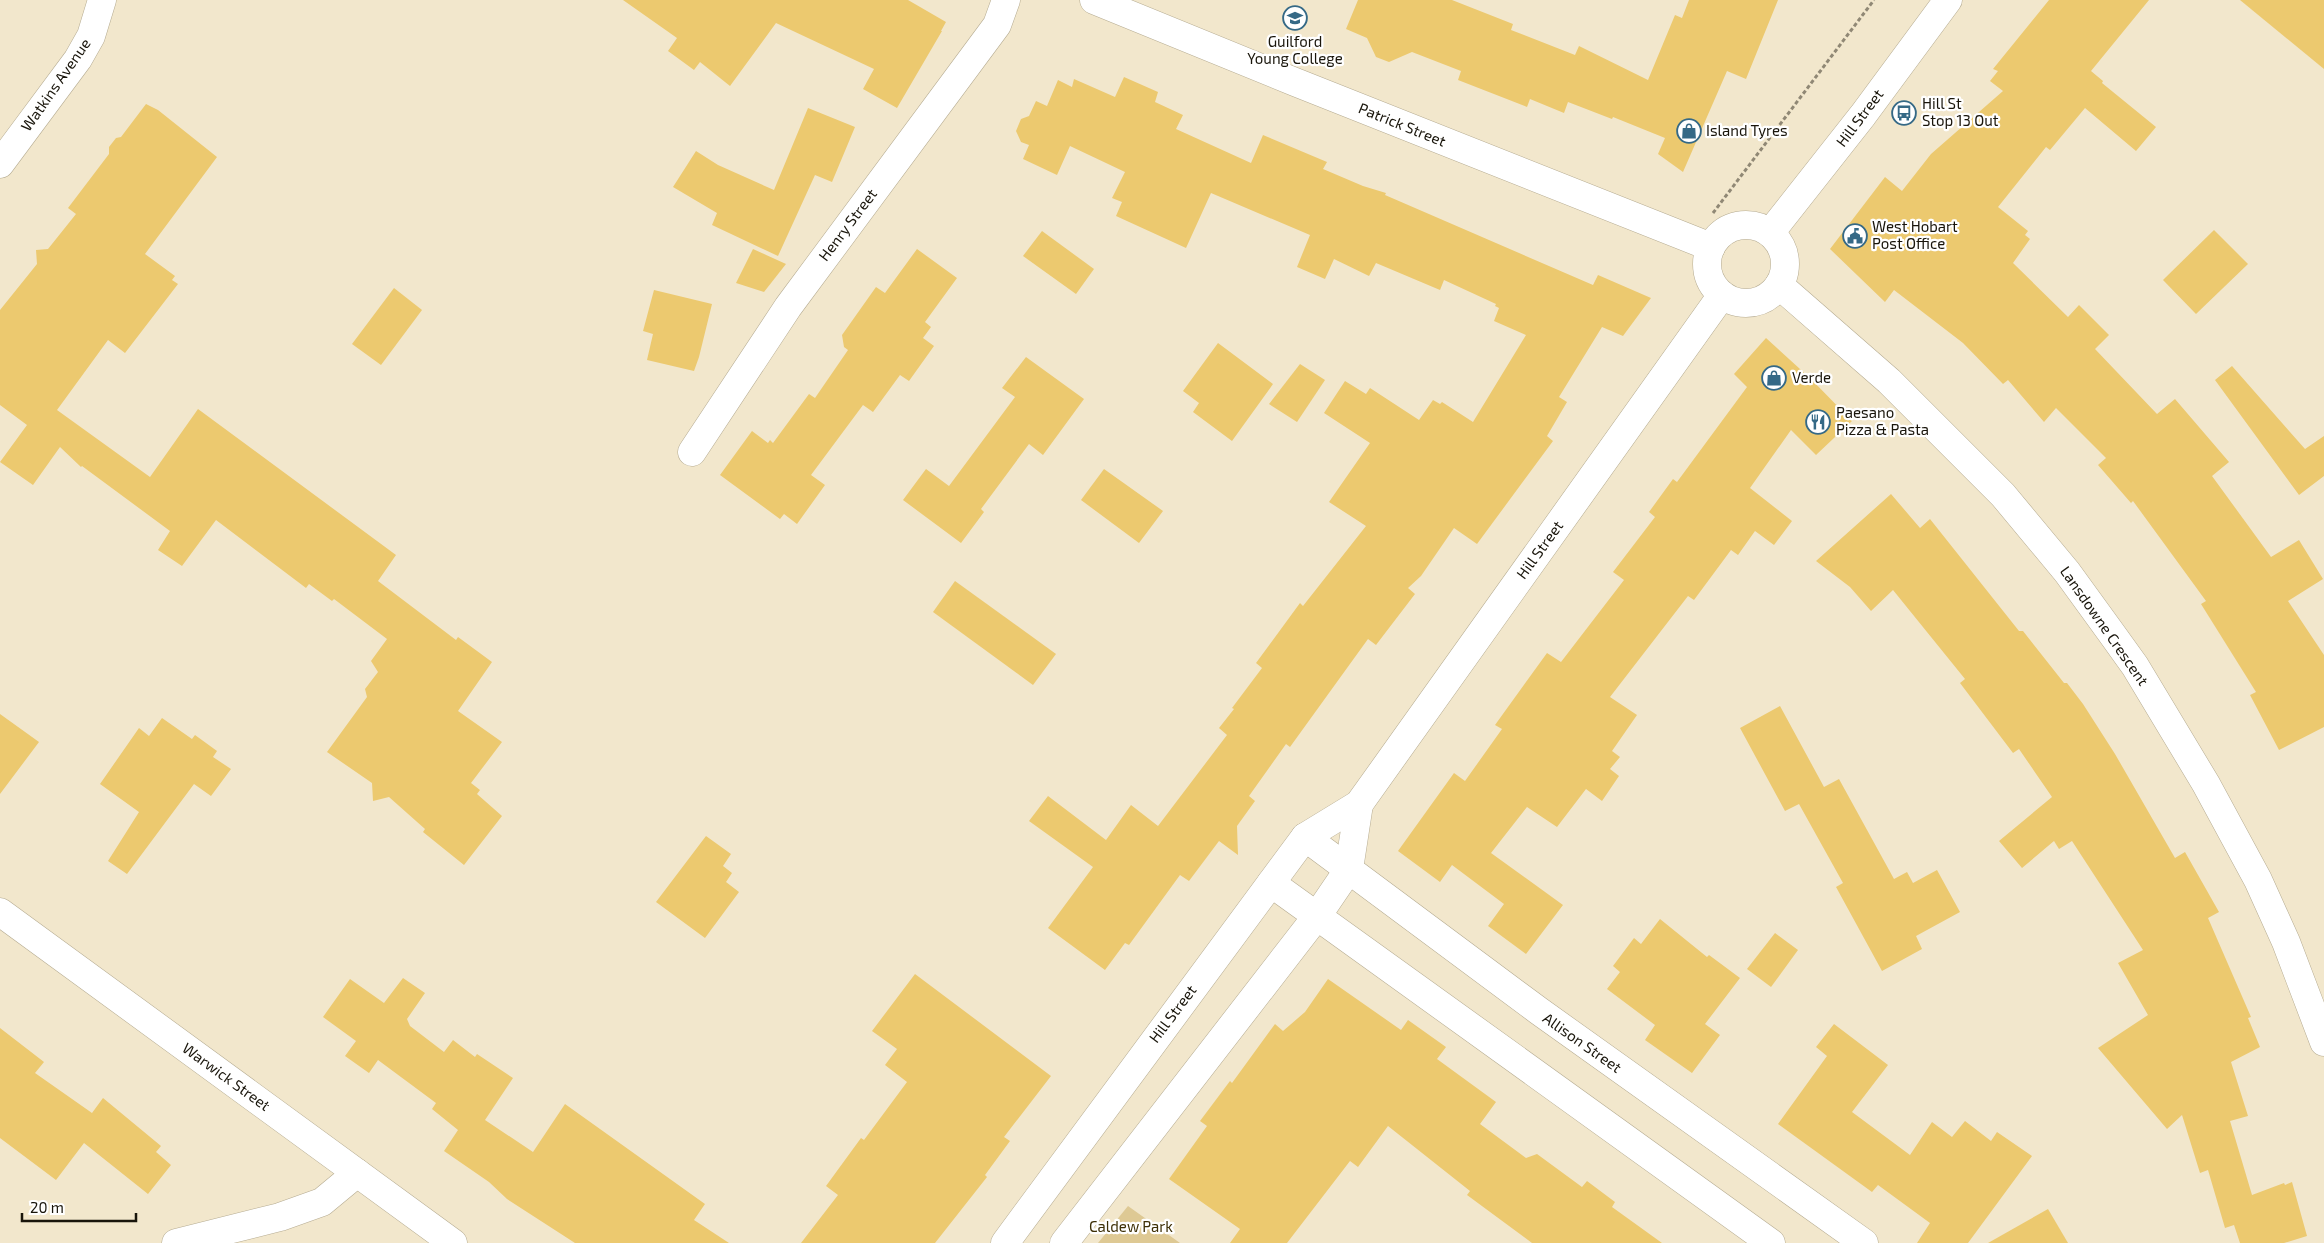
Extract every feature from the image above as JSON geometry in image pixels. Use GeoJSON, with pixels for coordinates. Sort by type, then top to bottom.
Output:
{"type":"FeatureCollection","features":[{"type":"Feature","properties":{"kind":"street","name":"Watkins Avenue"},"geometry":{"type":"LineString","coordinates":[[0,164],[78,59],[91,36],[102,0]]}},
{"type":"Feature","properties":{"kind":"street","name":"Henry Street"},"geometry":{"type":"LineString","coordinates":[[692,452],[788,307],[997,25],[1006,0]]}},
{"type":"Feature","properties":{"kind":"street","name":"Patrick Street"},"geometry":{"type":"LineString","coordinates":[[1094,0],[1294,82],[1702,243]]}},
{"type":"Feature","properties":{"kind":"street","name":"Hill Street"},"geometry":{"type":"LineString","coordinates":[[1770,233],[1863,115],[1948,0]]}},
{"type":"Feature","properties":{"kind":"street"},"geometry":{"type":"LineString","coordinates":[[1748,225],[1770,233],[1778,241],[1783,252],[1784,274],[1779,285],[1765,298],[1747,304],[1734,302],[1722,296],[1709,278],[1707,257],[1702,243],[1737,226],[1748,225]]}},
{"type":"Feature","properties":{"kind":"street","name":"Lansdowne Crescent"},"geometry":{"type":"LineString","coordinates":[[1779,285],[1890,381],[2003,495],[2067,572],[2112,634],[2135,666],[2201,776],[2258,880],[2286,942],[2324,1042]]}},
{"type":"Feature","properties":{"kind":"street","name":"Hill Street"},"geometry":{"type":"LineString","coordinates":[[1005,1243],[1305,837],[1359,804],[1722,296]]}},
{"type":"Feature","properties":{"kind":"street","name":"Hill Street"},"geometry":{"type":"LineString","coordinates":[[1064,1243],[1317,916],[1349,869],[1359,804]]}},
{"type":"Feature","properties":{"kind":"street","name":"Allison Street"},"geometry":{"type":"LineString","coordinates":[[1305,837],[1539,1012],[1864,1243]]}},
{"type":"Feature","properties":{"kind":"street"},"geometry":{"type":"LineString","coordinates":[[1271,883],[1771,1243]]}},
{"type":"Feature","properties":{"kind":"street","name":"Warwick Street"},"geometry":{"type":"LineString","coordinates":[[0,912],[453,1243]]}},
{"type":"Feature","properties":{"kind":"street"},"geometry":{"type":"LineString","coordinates":[[176,1243],[280,1217],[322,1202],[357,1173]]}},
{"type":"Feature","properties":{"kind":"path"},"geometry":{"type":"LineString","coordinates":[[1702,243],[1874,0]]}},
{"type":"Feature","properties":{"kind":"green space","name":"Caldew Park"},"geometry":{"type":"Polygon","coordinates":[[[1128,1206],[1180,1243],[1098,1243],[1128,1206]]]}},
{"type":"Feature","properties":{"kind":"building"},"geometry":{"type":"Polygon","coordinates":[[[623,0],[908,0],[946,22],[897,108],[863,89],[874,69],[776,23],[730,86],[700,62],[694,70],[668,51],[677,38],[623,0]]]}},
{"type":"Feature","properties":{"kind":"building"},"geometry":{"type":"Polygon","coordinates":[[[1358,0],[1452,0],[1513,24],[1511,30],[1575,55],[1579,46],[1648,80],[1675,15],[1682,18],[1689,0],[1778,0],[1746,79],[1727,71],[1683,172],[1658,154],[1665,138],[1613,117],[1612,119],[1568,102],[1564,113],[1530,99],[1527,107],[1458,80],[1461,71],[1412,52],[1389,62],[1376,57],[1367,38],[1346,29],[1358,0]]]}},
{"type":"Feature","properties":{"kind":"building"},"geometry":{"type":"Polygon","coordinates":[[[2049,0],[2149,0],[2091,71],[2103,81],[2102,83],[2156,127],[2136,151],[2085,108],[2050,150],[2046,147],[1998,207],[2028,231],[2025,235],[2030,239],[2013,263],[2068,317],[2079,305],[2109,335],[2095,349],[2157,414],[2175,399],[2229,462],[2212,476],[2271,557],[2299,540],[2323,579],[2288,601],[2324,655],[2324,727],[2279,750],[2250,695],[2256,692],[2201,604],[2206,601],[2133,501],[2131,503],[2098,465],[2106,458],[2056,408],[2044,422],[2008,380],[2003,384],[1963,343],[1894,290],[1885,302],[1830,249],[1885,177],[1902,191],[1931,154],[2003,91],[1990,81],[1998,71],[1993,69],[2049,0]]]}},
{"type":"Feature","properties":{"kind":"building"},"geometry":{"type":"Polygon","coordinates":[[[2240,0],[2324,0],[2324,69],[2240,0]]]}},
{"type":"Feature","properties":{"kind":"building"},"geometry":{"type":"Polygon","coordinates":[[[1124,77],[1158,92],[1155,102],[1183,115],[1176,129],[1251,163],[1263,135],[1327,162],[1323,169],[1363,186],[1386,193],[1385,195],[1593,285],[1598,275],[1651,298],[1623,336],[1602,327],[1559,397],[1567,402],[1547,436],[1553,441],[1477,544],[1454,528],[1421,576],[1408,588],[1415,594],[1376,645],[1368,639],[1290,747],[1286,744],[1249,796],[1255,801],[1237,826],[1238,855],[1219,841],[1189,881],[1180,875],[1129,945],[1125,943],[1105,970],[1048,928],[1093,867],[1029,821],[1048,796],[1106,840],[1131,805],[1158,826],[1227,735],[1219,728],[1262,668],[1256,663],[1300,603],[1303,606],[1366,526],[1329,502],[1370,443],[1324,413],[1345,381],[1366,394],[1370,388],[1419,420],[1433,400],[1440,404],[1442,402],[1473,422],[1526,335],[1494,321],[1499,308],[1495,306],[1496,304],[1444,280],[1440,290],[1376,263],[1369,276],[1334,259],[1325,279],[1297,267],[1310,235],[1211,193],[1186,248],[1116,216],[1122,202],[1112,198],[1125,172],[1070,146],[1057,175],[1023,159],[1029,145],[1021,142],[1016,131],[1021,119],[1029,116],[1036,101],[1047,106],[1058,80],[1072,87],[1074,79],[1115,97],[1124,77]]]}},
{"type":"Feature","properties":{"kind":"building"},"geometry":{"type":"Polygon","coordinates":[[[146,104],[158,110],[217,157],[145,254],[175,276],[172,280],[178,284],[125,353],[108,340],[57,410],[150,477],[198,409],[396,555],[378,581],[456,640],[458,637],[492,662],[458,711],[502,742],[471,783],[480,790],[477,794],[502,816],[464,865],[423,832],[425,829],[389,797],[373,801],[372,783],[327,752],[367,697],[365,689],[378,672],[371,661],[387,639],[334,599],[332,601],[309,584],[306,588],[216,520],[182,566],[158,550],[170,531],[81,467],[60,447],[33,485],[0,462],[27,425],[0,405],[0,310],[37,264],[36,250],[48,249],[76,214],[68,208],[109,154],[109,147],[116,138],[121,137],[146,104]]]}},
{"type":"Feature","properties":{"kind":"building"},"geometry":{"type":"Polygon","coordinates":[[[808,108],[855,127],[832,182],[815,175],[778,256],[712,225],[717,213],[673,187],[696,151],[718,165],[774,190],[808,108]]]}},
{"type":"Feature","properties":{"kind":"building"},"geometry":{"type":"Polygon","coordinates":[[[2214,230],[2248,264],[2196,314],[2163,280],[2214,230]]]}},
{"type":"Feature","properties":{"kind":"building"},"geometry":{"type":"Polygon","coordinates":[[[1042,231],[1094,269],[1076,294],[1023,256],[1042,231]]]}},
{"type":"Feature","properties":{"kind":"building"},"geometry":{"type":"Polygon","coordinates":[[[753,249],[786,264],[764,292],[736,283],[753,249]]]}},
{"type":"Feature","properties":{"kind":"building"},"geometry":{"type":"Polygon","coordinates":[[[917,249],[957,278],[925,322],[931,327],[923,338],[934,346],[909,381],[900,375],[873,412],[863,405],[811,475],[825,485],[797,524],[784,514],[780,519],[720,475],[752,431],[768,443],[770,440],[773,443],[809,394],[815,398],[848,350],[844,347],[842,335],[876,287],[885,293],[917,249]]]}},
{"type":"Feature","properties":{"kind":"building"},"geometry":{"type":"Polygon","coordinates":[[[394,288],[422,310],[381,365],[352,344],[394,288]]]}},
{"type":"Feature","properties":{"kind":"building"},"geometry":{"type":"Polygon","coordinates":[[[654,290],[712,304],[694,371],[647,360],[653,334],[643,331],[654,290]]]}},
{"type":"Feature","properties":{"kind":"building"},"geometry":{"type":"Polygon","coordinates":[[[1766,338],[1811,379],[1852,421],[1816,455],[1791,430],[1750,488],[1792,521],[1774,545],[1755,531],[1738,555],[1731,550],[1694,600],[1688,596],[1610,697],[1637,715],[1612,751],[1620,757],[1610,769],[1619,776],[1602,801],[1586,789],[1557,827],[1527,807],[1491,853],[1563,905],[1526,954],[1488,926],[1504,904],[1452,865],[1440,882],[1398,851],[1454,773],[1465,781],[1502,729],[1495,725],[1547,653],[1561,662],[1624,580],[1613,572],[1655,517],[1649,512],[1673,479],[1677,482],[1747,387],[1734,374],[1766,338]]]}},
{"type":"Feature","properties":{"kind":"building"},"geometry":{"type":"Polygon","coordinates":[[[1218,343],[1273,384],[1232,441],[1193,412],[1199,403],[1183,391],[1218,343]]]}},
{"type":"Feature","properties":{"kind":"building"},"geometry":{"type":"Polygon","coordinates":[[[1026,357],[1084,399],[1043,455],[1029,444],[981,509],[984,512],[961,543],[903,500],[926,469],[949,486],[1015,397],[1002,388],[1026,357]]]}},
{"type":"Feature","properties":{"kind":"building"},"geometry":{"type":"Polygon","coordinates":[[[1300,364],[1325,380],[1297,422],[1269,404],[1300,364]]]}},
{"type":"Feature","properties":{"kind":"building"},"geometry":{"type":"Polygon","coordinates":[[[2232,366],[2305,449],[2324,436],[2324,476],[2299,495],[2215,380],[2232,366]]]}},
{"type":"Feature","properties":{"kind":"building"},"geometry":{"type":"Polygon","coordinates":[[[1104,469],[1163,511],[1139,543],[1081,500],[1104,469]]]}},
{"type":"Feature","properties":{"kind":"building"},"geometry":{"type":"Polygon","coordinates":[[[1891,494],[1920,528],[1930,519],[2019,631],[2023,631],[2064,683],[2067,683],[2115,754],[2175,858],[2185,852],[2219,912],[2208,918],[2251,1017],[2248,1018],[2260,1047],[2231,1062],[2248,1116],[2230,1121],[2252,1195],[2284,1183],[2285,1185],[2292,1182],[2307,1236],[2284,1243],[2240,1243],[2234,1225],[2225,1228],[2208,1170],[2200,1173],[2182,1115],[2167,1129],[2098,1048],[2148,1015],[2118,963],[2143,950],[2072,841],[2059,849],[2054,841],[2022,868],[1999,841],[2052,797],[2019,749],[2013,753],[1960,683],[1965,679],[1893,590],[1871,611],[1850,587],[1816,561],[1891,494]]]}},
{"type":"Feature","properties":{"kind":"building"},"geometry":{"type":"Polygon","coordinates":[[[955,581],[1056,654],[1033,685],[933,612],[955,581]]]}},
{"type":"Feature","properties":{"kind":"building"},"geometry":{"type":"Polygon","coordinates":[[[1780,706],[1824,787],[1839,779],[1894,879],[1907,872],[1913,883],[1937,870],[1960,912],[1916,936],[1922,949],[1882,971],[1836,887],[1843,883],[1799,804],[1785,811],[1740,728],[1780,706]]]}},
{"type":"Feature","properties":{"kind":"building"},"geometry":{"type":"Polygon","coordinates":[[[0,714],[39,742],[0,794],[0,714]]]}},
{"type":"Feature","properties":{"kind":"building"},"geometry":{"type":"Polygon","coordinates":[[[162,718],[192,739],[195,735],[217,751],[213,757],[231,769],[211,796],[194,784],[127,874],[108,861],[139,812],[100,784],[139,728],[149,736],[162,718]]]}},
{"type":"Feature","properties":{"kind":"building"},"geometry":{"type":"Polygon","coordinates":[[[706,836],[731,854],[723,866],[732,873],[726,882],[739,892],[705,938],[656,902],[706,836]]]}},
{"type":"Feature","properties":{"kind":"building"},"geometry":{"type":"Polygon","coordinates":[[[1660,919],[1707,957],[1709,955],[1740,978],[1705,1024],[1720,1035],[1692,1073],[1645,1040],[1655,1025],[1607,989],[1620,972],[1613,966],[1634,938],[1641,944],[1660,919]]]}},
{"type":"Feature","properties":{"kind":"building"},"geometry":{"type":"Polygon","coordinates":[[[1775,933],[1798,950],[1771,987],[1747,969],[1775,933]]]}},
{"type":"Feature","properties":{"kind":"building"},"geometry":{"type":"Polygon","coordinates":[[[915,974],[1051,1076],[1004,1137],[1010,1141],[985,1175],[987,1177],[935,1243],[801,1243],[838,1195],[826,1186],[861,1138],[864,1140],[907,1082],[885,1065],[897,1049],[872,1031],[915,974]]]}},
{"type":"Feature","properties":{"kind":"building"},"geometry":{"type":"Polygon","coordinates":[[[403,978],[425,993],[407,1019],[410,1026],[444,1052],[453,1040],[475,1057],[477,1054],[513,1078],[485,1120],[533,1152],[565,1104],[705,1204],[694,1220],[729,1243],[575,1243],[507,1199],[489,1182],[444,1151],[458,1130],[432,1109],[436,1103],[378,1060],[369,1073],[345,1056],[356,1041],[323,1017],[350,979],[384,1003],[403,978]]]}},
{"type":"Feature","properties":{"kind":"building"},"geometry":{"type":"Polygon","coordinates":[[[1328,979],[1401,1030],[1408,1020],[1446,1047],[1437,1059],[1496,1102],[1480,1124],[1526,1158],[1537,1154],[1582,1187],[1587,1181],[1615,1202],[1612,1207],[1662,1243],[1532,1243],[1467,1195],[1470,1191],[1388,1126],[1358,1167],[1350,1161],[1287,1243],[1230,1243],[1240,1229],[1169,1179],[1207,1126],[1200,1121],[1230,1081],[1232,1083],[1275,1024],[1283,1031],[1305,1012],[1328,979]]]}},
{"type":"Feature","properties":{"kind":"building"},"geometry":{"type":"Polygon","coordinates":[[[1834,1024],[1888,1065],[1852,1112],[1910,1155],[1932,1122],[1952,1137],[1965,1121],[1991,1141],[1997,1132],[2032,1156],[1968,1243],[1917,1243],[1930,1223],[1878,1185],[1872,1192],[1778,1124],[1827,1056],[1816,1047],[1834,1024]]]}},
{"type":"Feature","properties":{"kind":"building"},"geometry":{"type":"Polygon","coordinates":[[[0,1028],[44,1062],[35,1073],[92,1113],[103,1098],[161,1146],[156,1152],[171,1165],[148,1194],[84,1143],[56,1180],[0,1138],[0,1028]]]}},
{"type":"Feature","properties":{"kind":"building"},"geometry":{"type":"Polygon","coordinates":[[[2048,1209],[2068,1243],[1988,1243],[2048,1209]]]}},
{"type":"Feature","properties":{"kind":"place","name":"Guilford Young College"},"geometry":{"type":"Point","coordinates":[1295,18]}},
{"type":"Feature","properties":{"kind":"place","name":"Hill St Stop 13 Out"},"geometry":{"type":"Point","coordinates":[1904,113]}},
{"type":"Feature","properties":{"kind":"place","name":"Island Tyres"},"geometry":{"type":"Point","coordinates":[1689,131]}},
{"type":"Feature","properties":{"kind":"place","name":"West Hobart Post Office"},"geometry":{"type":"Point","coordinates":[1855,236]}},
{"type":"Feature","properties":{"kind":"place","name":"Verde"},"geometry":{"type":"Point","coordinates":[1774,378]}},
{"type":"Feature","properties":{"kind":"place","name":"Paesano Pizza & Pasta"},"geometry":{"type":"Point","coordinates":[1818,422]}}]}
